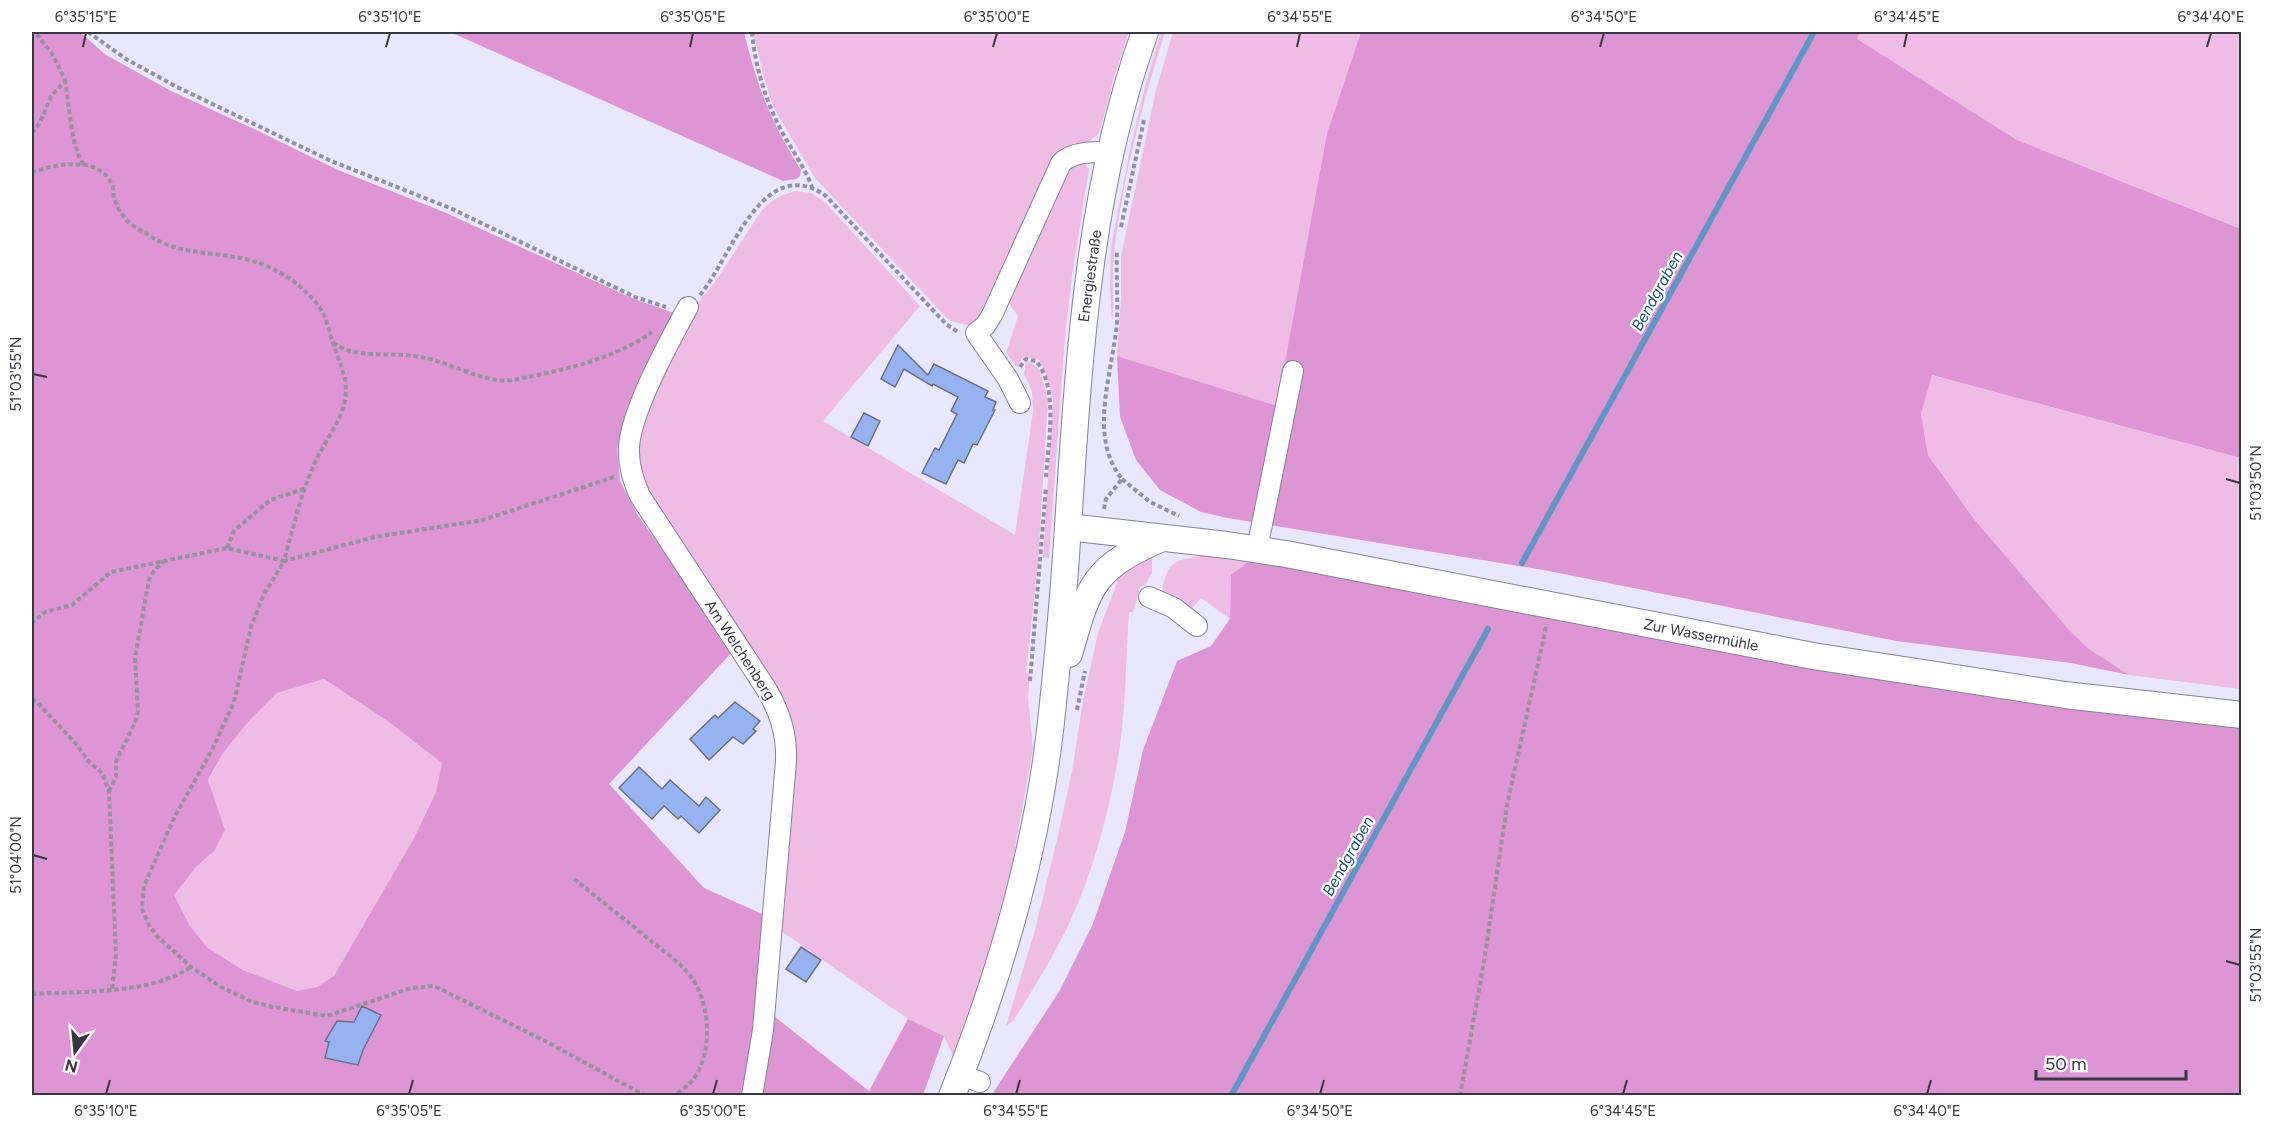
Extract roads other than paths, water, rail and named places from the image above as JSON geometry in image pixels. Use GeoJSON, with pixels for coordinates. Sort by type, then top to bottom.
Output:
{"type":"FeatureCollection","features":[{"type":"Feature","properties":{"kind":"main road","name":"Energiestraße"},"geometry":{"type":"LineString","coordinates":[[1051,724],[1085,308],[1110,152],[1125,93],[1145,32]]}},
{"type":"Feature","properties":{"kind":"main road","name":"Zur Wassermühle"},"geometry":{"type":"LineString","coordinates":[[1068,527],[1257,549],[1760,646],[1935,676],[2065,695],[2241,715]]}},
{"type":"Feature","properties":{"kind":"main road"},"geometry":{"type":"LineString","coordinates":[[964,1084],[1020,888],[1037,811],[1051,724],[1088,595],[1109,566],[1123,556],[1164,537]]}},
{"type":"Feature","properties":{"kind":"street"},"geometry":{"type":"LineString","coordinates":[[1020,403],[1008,379],[976,333],[986,326],[992,315],[1061,163],[1066,158],[1077,154],[1110,152]]}},
{"type":"Feature","properties":{"kind":"street","name":"Am Welchenberg"},"geometry":{"type":"LineString","coordinates":[[688,307],[664,352],[633,428],[628,449],[631,471],[640,496],[767,690],[777,708],[785,735],[786,761],[764,1020],[752,1095]]}},
{"type":"Feature","properties":{"kind":"street"},"geometry":{"type":"LineString","coordinates":[[1257,549],[1293,371]]}},
{"type":"Feature","properties":{"kind":"street"},"geometry":{"type":"LineString","coordinates":[[1149,597],[1174,608],[1197,626]]}},
{"type":"Feature","properties":{"kind":"waterway","name":"Bendgraben"},"geometry":{"type":"LineString","coordinates":[[1522,563],[1814,32]]}},
{"type":"Feature","properties":{"kind":"waterway","name":"Bendgraben"},"geometry":{"type":"LineString","coordinates":[[1231,1096],[1488,629]]}}]}
